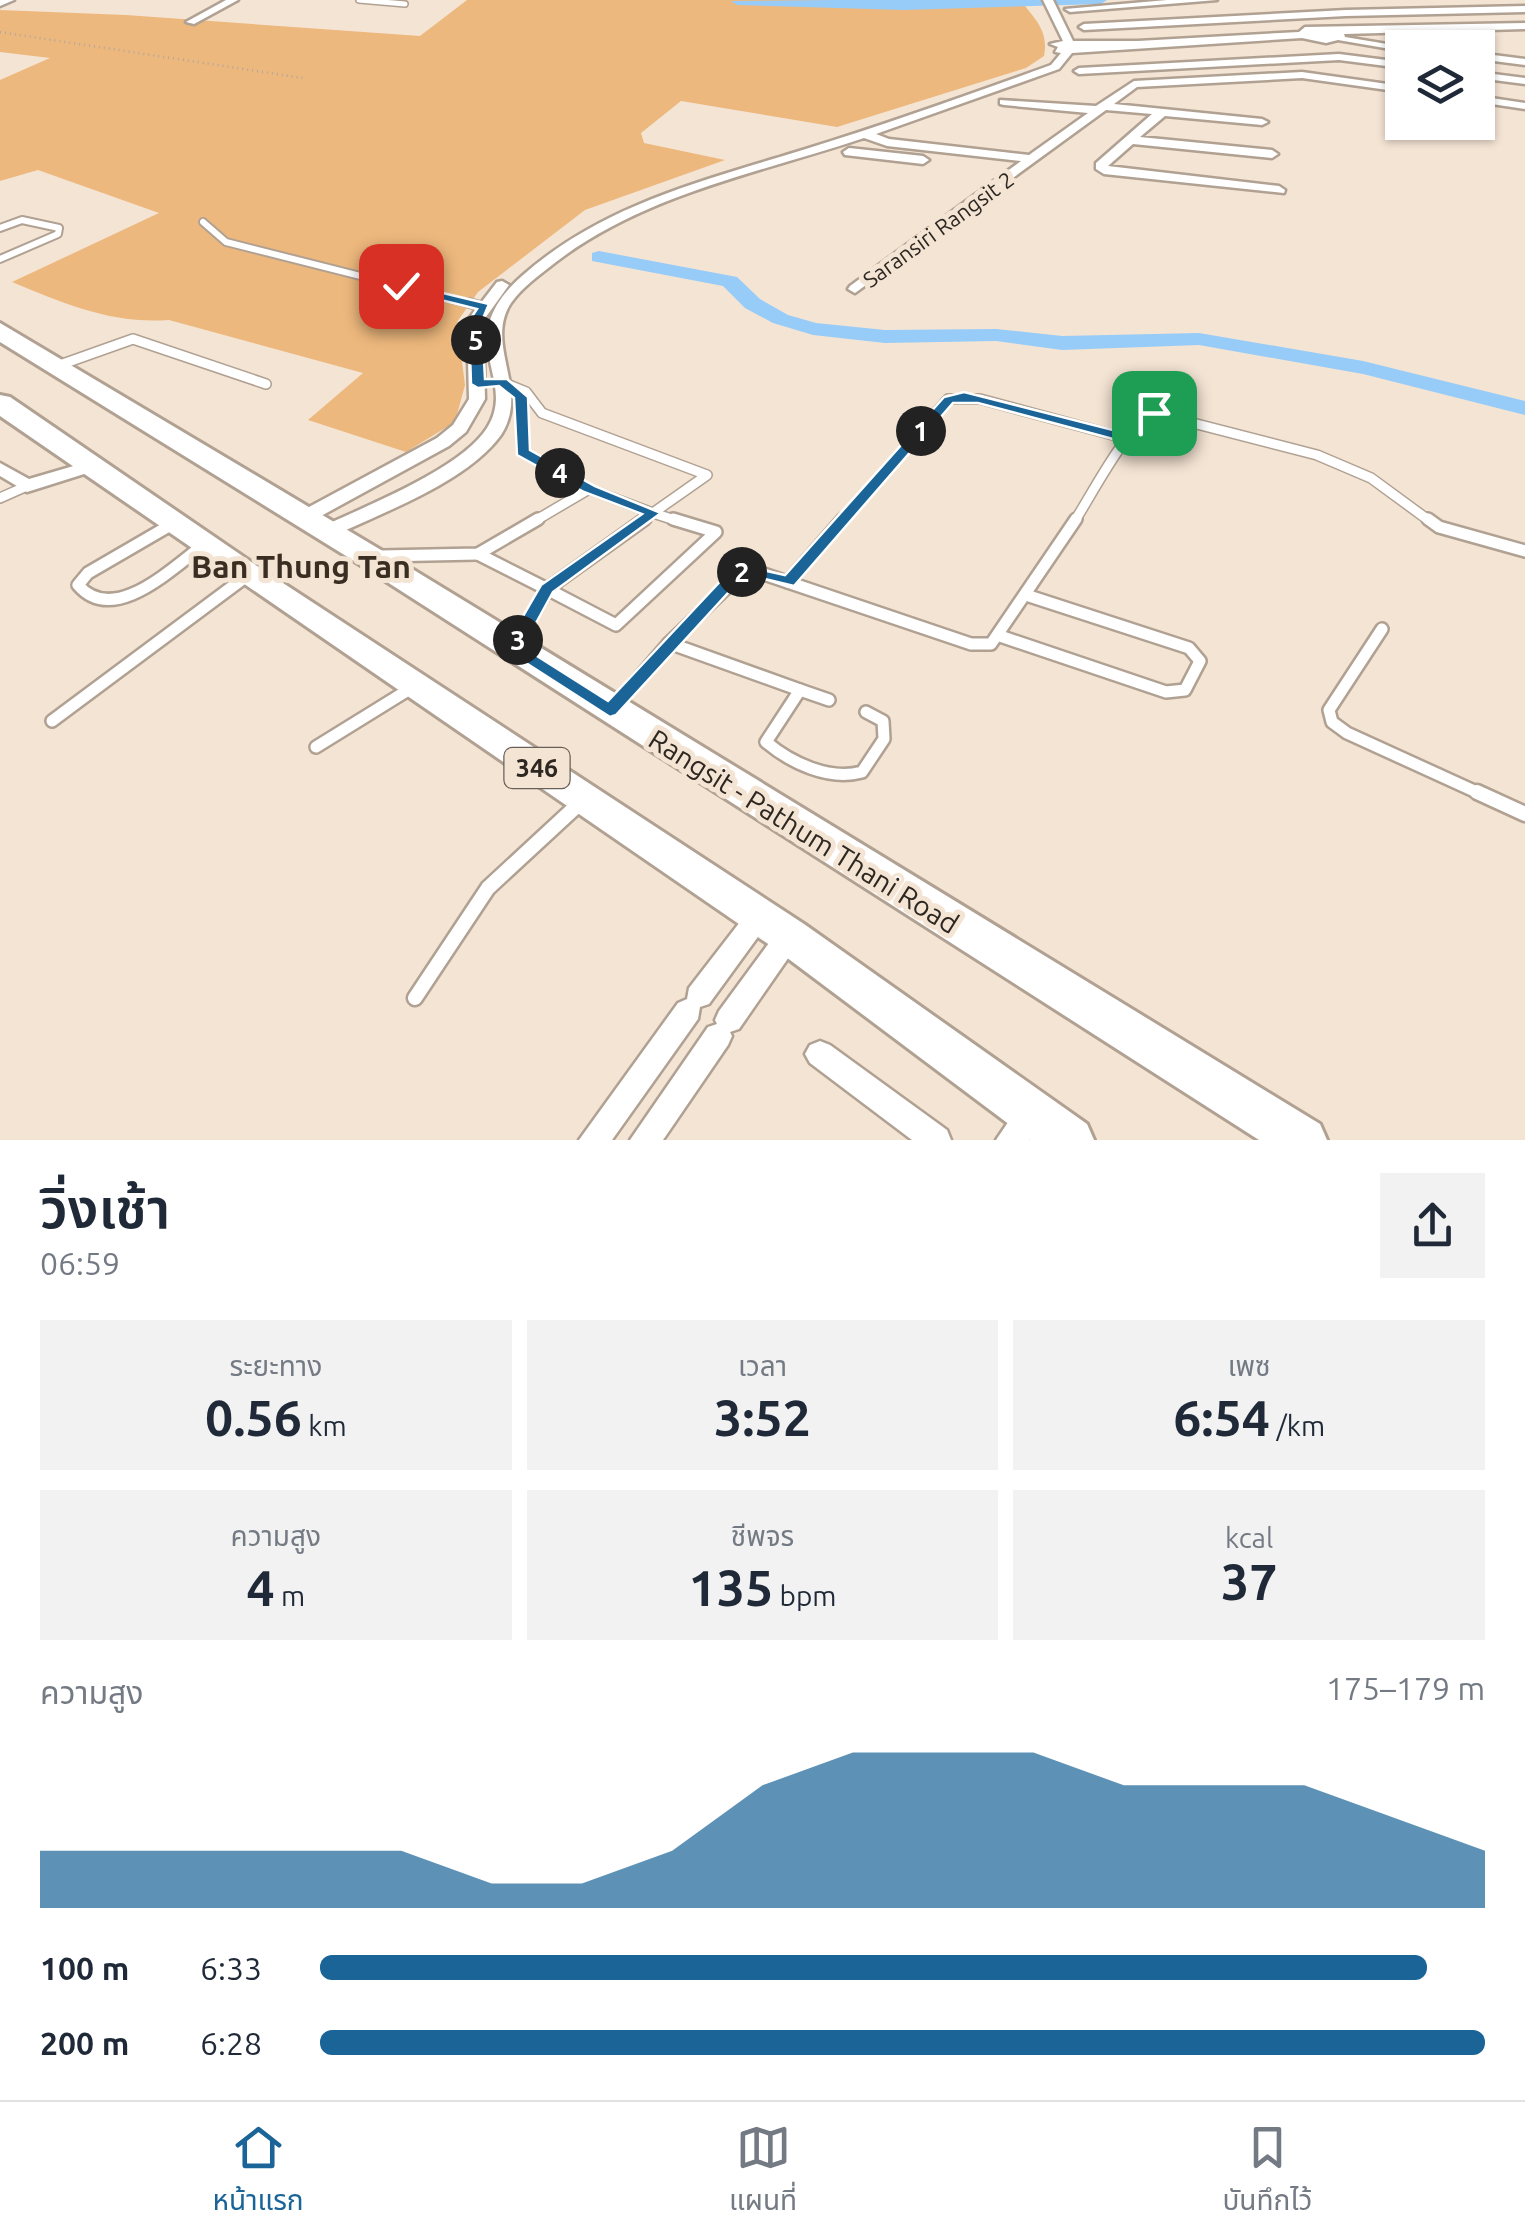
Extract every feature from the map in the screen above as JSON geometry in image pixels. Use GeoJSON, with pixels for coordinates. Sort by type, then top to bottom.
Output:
{"type":"FeatureCollection","features":[{"type":"Feature","properties":{"kind":"main road","name":"Rangsit - Pathum Thani Road"},"geometry":{"type":"LineString","coordinates":[[0,331],[327,519],[370,557],[513,649],[1302,1140]]}},
{"type":"Feature","properties":{"kind":"main road","name":"346"},"geometry":{"type":"LineString","coordinates":[[0,403],[248,575],[774,926],[1021,1126],[1070,1140]]}},
{"type":"Feature","properties":{"kind":"street"},"geometry":{"type":"LineString","coordinates":[[0,4],[8,0]]}},
{"type":"Feature","properties":{"kind":"street"},"geometry":{"type":"LineString","coordinates":[[191,22],[234,0]]}},
{"type":"Feature","properties":{"kind":"street"},"geometry":{"type":"LineString","coordinates":[[1070,8],[1212,0]]}},
{"type":"Feature","properties":{"kind":"street"},"geometry":{"type":"LineString","coordinates":[[1278,0],[1315,29],[1331,36],[1385,44]]}},
{"type":"Feature","properties":{"kind":"street"},"geometry":{"type":"LineString","coordinates":[[1045,6],[1069,47]]}},
{"type":"Feature","properties":{"kind":"street"},"geometry":{"type":"LineString","coordinates":[[327,519],[451,435],[470,414],[478,384],[476,321],[484,307],[499,288],[596,212],[1031,69],[1050,57],[1054,47],[1045,6]]}},
{"type":"Feature","properties":{"kind":"street"},"geometry":{"type":"LineString","coordinates":[[1084,27],[1298,15],[1525,9]]}},
{"type":"Feature","properties":{"kind":"street"},"geometry":{"type":"LineString","coordinates":[[1054,47],[1525,26]]}},
{"type":"Feature","properties":{"kind":"street"},"geometry":{"type":"LineString","coordinates":[[1302,35],[1315,29]]}},
{"type":"Feature","properties":{"kind":"street"},"geometry":{"type":"LineString","coordinates":[[1331,36],[1339,56]]}},
{"type":"Feature","properties":{"kind":"street"},"geometry":{"type":"LineString","coordinates":[[1495,37],[1525,36]]}},
{"type":"Feature","properties":{"kind":"street"},"geometry":{"type":"LineString","coordinates":[[327,519],[471,455],[495,431],[505,406],[494,342],[499,310],[538,269],[594,228],[653,198],[952,106],[1055,68],[1069,47]]}},
{"type":"Feature","properties":{"kind":"street"},"geometry":{"type":"LineString","coordinates":[[1078,71],[1339,56],[1385,63]]}},
{"type":"Feature","properties":{"kind":"street"},"geometry":{"type":"LineString","coordinates":[[1495,58],[1525,59]]}},
{"type":"Feature","properties":{"kind":"street","name":"Saransiri Rangsit 2"},"geometry":{"type":"LineString","coordinates":[[856,288],[1134,84],[1193,84],[1302,75],[1385,87]]}},
{"type":"Feature","properties":{"kind":"street"},"geometry":{"type":"LineString","coordinates":[[1495,78],[1525,82]]}},
{"type":"Feature","properties":{"kind":"street","name":"Saransiri Rangsit 2"},"geometry":{"type":"LineString","coordinates":[[1193,84],[1255,92]]}},
{"type":"Feature","properties":{"kind":"street"},"geometry":{"type":"LineString","coordinates":[[936,100],[952,106]]}},
{"type":"Feature","properties":{"kind":"street"},"geometry":{"type":"LineString","coordinates":[[1004,102],[1262,122]]}},
{"type":"Feature","properties":{"kind":"street"},"geometry":{"type":"LineString","coordinates":[[1495,102],[1525,106]]}},
{"type":"Feature","properties":{"kind":"street"},"geometry":{"type":"LineString","coordinates":[[1162,112],[1100,166],[1108,171],[1279,190]]}},
{"type":"Feature","properties":{"kind":"street","name":"Saransiri Rangsit 2"},"geometry":{"type":"LineString","coordinates":[[849,128],[887,142],[1036,155]]}},
{"type":"Feature","properties":{"kind":"street"},"geometry":{"type":"LineString","coordinates":[[1130,140],[1272,154]]}},
{"type":"Feature","properties":{"kind":"street","name":"Saransiri Rangsit 2"},"geometry":{"type":"LineString","coordinates":[[849,152],[1020,170]]}},
{"type":"Feature","properties":{"kind":"street"},"geometry":{"type":"LineString","coordinates":[[754,158],[775,162]]}},
{"type":"Feature","properties":{"kind":"street"},"geometry":{"type":"LineString","coordinates":[[478,384],[502,382]]}},
{"type":"Feature","properties":{"kind":"street"},"geometry":{"type":"LineString","coordinates":[[0,468],[27,486],[94,466]]}},
{"type":"Feature","properties":{"kind":"street"},"geometry":{"type":"LineString","coordinates":[[594,1140],[694,1004],[774,926]]}},
{"type":"Feature","properties":{"kind":"street"},"geometry":{"type":"LineString","coordinates":[[645,1140],[723,1028],[774,926]]}},
{"type":"Feature","properties":{"kind":"street"},"geometry":{"type":"LineString","coordinates":[[820,1054],[936,1140]]}},
{"type":"Feature","properties":{"kind":"lane"},"geometry":{"type":"LineString","coordinates":[[359,0],[405,4]]}},
{"type":"Feature","properties":{"kind":"lane"},"geometry":{"type":"LineString","coordinates":[[0,228],[22,220],[58,228],[58,234],[0,259]]}},
{"type":"Feature","properties":{"kind":"lane"},"geometry":{"type":"LineString","coordinates":[[204,222],[226,242],[484,307]]}},
{"type":"Feature","properties":{"kind":"lane"},"geometry":{"type":"LineString","coordinates":[[56,366],[133,339],[266,384]]}},
{"type":"Feature","properties":{"kind":"lane"},"geometry":{"type":"LineString","coordinates":[[370,557],[478,554],[616,625],[716,532],[589,489],[522,452],[521,397],[502,382]]}},
{"type":"Feature","properties":{"kind":"lane"},"geometry":{"type":"LineString","coordinates":[[502,382],[526,392],[542,413],[707,476],[547,589],[513,649]]}},
{"type":"Feature","properties":{"kind":"lane"},"geometry":{"type":"LineString","coordinates":[[788,582],[948,400],[964,396],[1128,439]]}},
{"type":"Feature","properties":{"kind":"lane"},"geometry":{"type":"LineString","coordinates":[[610,710],[669,643],[744,571],[971,644],[990,644],[1000,636],[1128,439],[1144,418],[1154,413],[1317,455],[1371,478],[1439,526],[1525,551]]}},
{"type":"Feature","properties":{"kind":"lane"},"geometry":{"type":"LineString","coordinates":[[0,498],[27,486]]}},
{"type":"Feature","properties":{"kind":"lane"},"geometry":{"type":"LineString","coordinates":[[478,554],[589,489]]}},
{"type":"Feature","properties":{"kind":"lane"},"geometry":{"type":"LineString","coordinates":[[190,534],[122,600],[98,603],[82,594],[78,585],[88,572],[190,534]]}},
{"type":"Feature","properties":{"kind":"lane"},"geometry":{"type":"LineString","coordinates":[[52,721],[248,575]]}},
{"type":"Feature","properties":{"kind":"lane"},"geometry":{"type":"LineString","coordinates":[[1000,636],[1166,692],[1186,690],[1200,661],[1189,648],[1026,596]]}},
{"type":"Feature","properties":{"kind":"lane"},"geometry":{"type":"LineString","coordinates":[[1382,629],[1329,710],[1332,722],[1346,733],[1525,814]]}},
{"type":"Feature","properties":{"kind":"lane"},"geometry":{"type":"LineString","coordinates":[[669,643],[829,700]]}},
{"type":"Feature","properties":{"kind":"lane"},"geometry":{"type":"LineString","coordinates":[[316,747],[414,686]]}},
{"type":"Feature","properties":{"kind":"lane"},"geometry":{"type":"LineString","coordinates":[[800,690],[766,742],[774,750],[839,776],[853,777],[862,772],[884,739],[883,722],[866,712]]}},
{"type":"Feature","properties":{"kind":"lane"},"geometry":{"type":"LineString","coordinates":[[415,998],[488,888],[584,800]]}},
{"type":"Feature","properties":{"kind":"path"},"geometry":{"type":"LineString","coordinates":[[0,32],[302,78]]}},
{"type":"Feature","properties":{"kind":"shaded area"},"geometry":{"type":"Polygon","coordinates":[[[467,0],[825,0],[927,6],[1021,1],[1040,26],[1045,47],[1044,56],[1026,68],[837,127],[681,101],[641,133],[644,143],[725,160],[585,210],[478,292],[457,322],[465,385],[455,422],[406,452],[308,420],[363,373],[169,320],[108,316],[12,282],[159,213],[38,170],[0,181],[0,80],[50,58],[0,52],[0,10],[420,36],[467,0]]]}},
{"type":"Feature","properties":{"kind":"waterway"},"geometry":{"type":"LineString","coordinates":[[737,1],[903,6],[1101,0]]}},
{"type":"Feature","properties":{"kind":"waterway"},"geometry":{"type":"LineString","coordinates":[[599,257],[730,281],[752,303],[781,319],[813,329],[885,336],[996,335],[1062,343],[1199,339],[1363,368],[1525,408]]}},
{"type":"Feature","properties":{"kind":"district","name":"Ban Thung Tan"},"geometry":{"type":"Point","coordinates":[301,566]}},
{"type":"Feature","properties":{"kind":"route"},"geometry":{"type":"LineString","coordinates":[[401,286],[484,307],[476,321],[478,384],[502,382],[521,397],[522,452],[589,489],[653,513],[547,589],[513,649],[610,710],[734,576],[744,571],[758,572],[788,582],[948,400],[964,396],[1128,439],[1144,418],[1154,413]]}}]}
